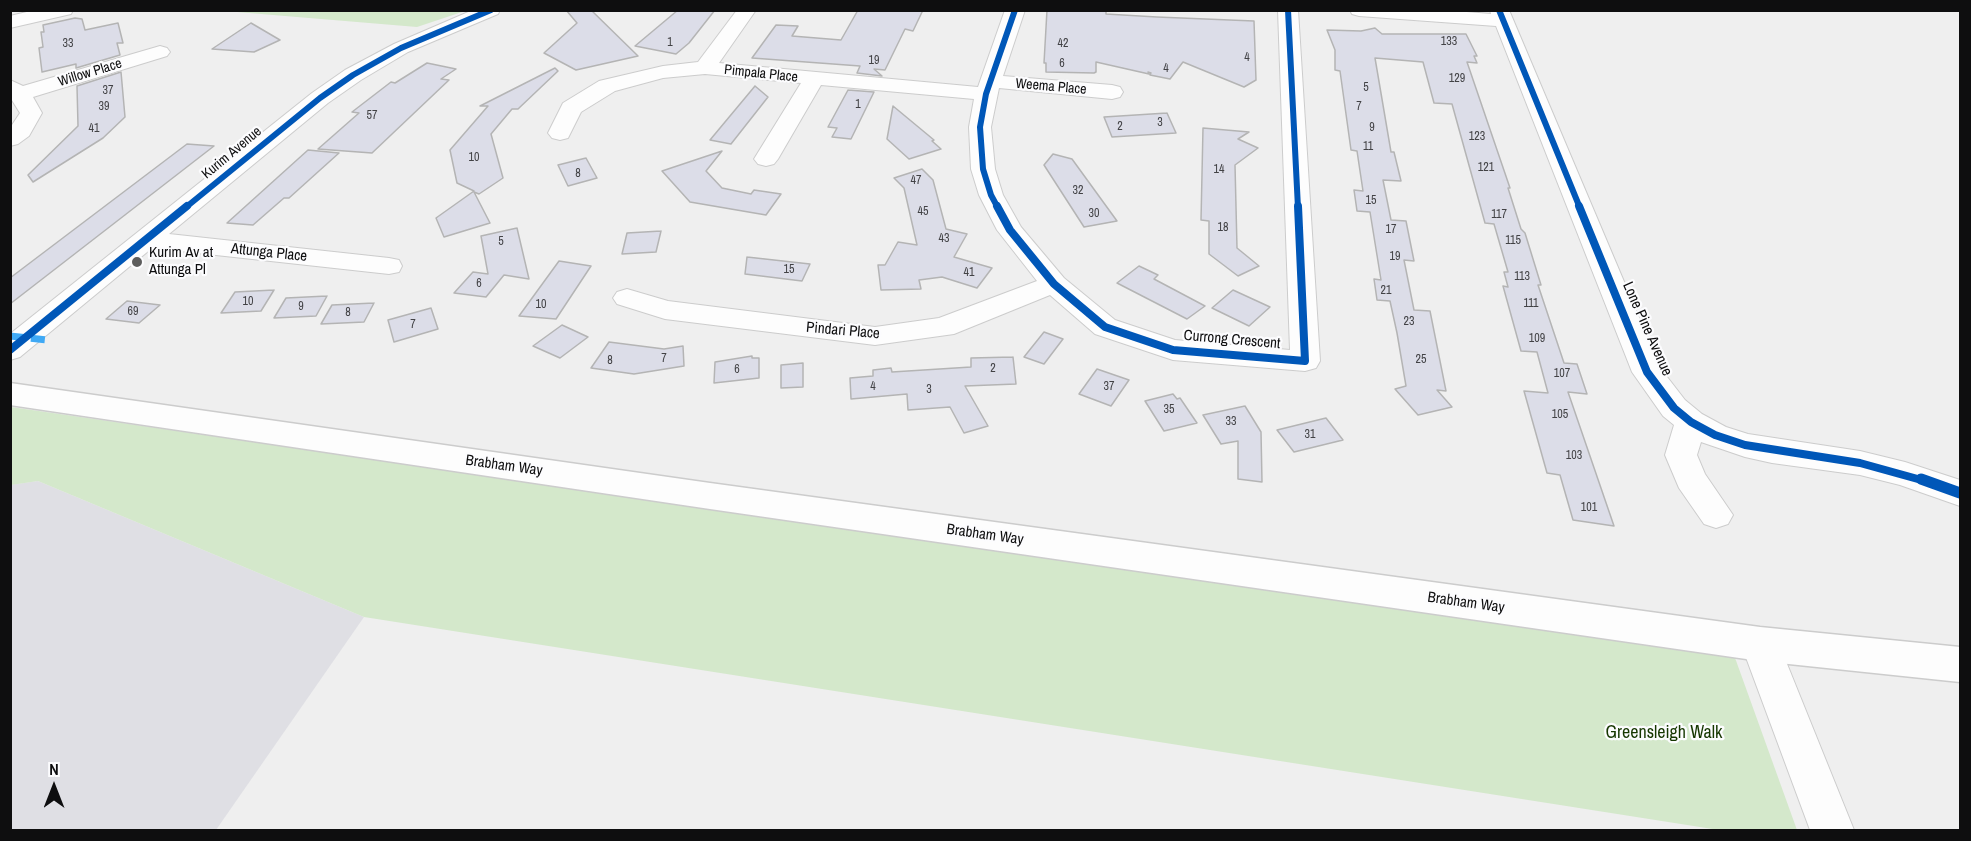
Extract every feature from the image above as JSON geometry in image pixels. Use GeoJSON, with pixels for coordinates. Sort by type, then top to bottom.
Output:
{"type":"FeatureCollection","features":[{"type":"Feature","properties":{"kind":"main road","name":"Brabham Way"},"geometry":{"type":"LineString","coordinates":[[10,394],[722,498],[1760,644],[1960,665]]}},
{"type":"Feature","properties":{"kind":"street"},"geometry":{"type":"LineString","coordinates":[[10,22],[63,10]]}},
{"type":"Feature","properties":{"kind":"street","name":"Kurim Avenue"},"geometry":{"type":"LineString","coordinates":[[10,350],[149,240],[320,98],[353,75],[429,35],[491,10]]}},
{"type":"Feature","properties":{"kind":"street"},"geometry":{"type":"LineString","coordinates":[[705,68],[747,10]]}},
{"type":"Feature","properties":{"kind":"street","name":"Currong Crescent"},"geometry":{"type":"LineString","coordinates":[[1015,10],[988,88],[980,127],[983,169],[991,195],[1010,230],[1054,284],[1105,327],[1173,350],[1305,361],[1288,10]]}},
{"type":"Feature","properties":{"kind":"street"},"geometry":{"type":"LineString","coordinates":[[1359,10],[1500,16]]}},
{"type":"Feature","properties":{"kind":"street","name":"Lone Pine Avenue"},"geometry":{"type":"LineString","coordinates":[[1500,16],[1647,372],[1660,392],[1690,422],[1714,435],[1745,445],[1871,466],[1905,474],[1960,493]]}},
{"type":"Feature","properties":{"kind":"street","name":"Willow Place"},"geometry":{"type":"LineString","coordinates":[[15,90],[160,52]]}},
{"type":"Feature","properties":{"kind":"street","name":"Pimpala Place"},"geometry":{"type":"LineString","coordinates":[[560,133],[571,108],[607,86],[663,72],[705,68],[814,79],[988,88]]}},
{"type":"Feature","properties":{"kind":"street"},"geometry":{"type":"LineString","coordinates":[[766,159],[814,79]]}},
{"type":"Feature","properties":{"kind":"street","name":"Weema Place"},"geometry":{"type":"LineString","coordinates":[[988,88],[1112,92]]}},
{"type":"Feature","properties":{"kind":"street"},"geometry":{"type":"LineString","coordinates":[[10,139],[21,131],[31,113],[15,90]]}},
{"type":"Feature","properties":{"kind":"street","name":"Attunga Place"},"geometry":{"type":"LineString","coordinates":[[149,240],[389,266]]}},
{"type":"Feature","properties":{"kind":"street","name":"Pindari Place"},"geometry":{"type":"LineString","coordinates":[[627,298],[665,310],[874,336],[944,327],[1054,284]]}},
{"type":"Feature","properties":{"kind":"street"},"geometry":{"type":"LineString","coordinates":[[1690,422],[1681,455],[1691,479],[1716,514]]}},
{"type":"Feature","properties":{"kind":"street"},"geometry":{"type":"LineString","coordinates":[[1760,644],[1832,831]]}},
{"type":"Feature","properties":{"kind":"shaded area"},"geometry":{"type":"Polygon","coordinates":[[[38,481],[364,617],[216,830],[11,830],[10,485],[38,481]]]}},
{"type":"Feature","properties":{"kind":"green space"},"geometry":{"type":"Polygon","coordinates":[[[240,10],[465,11],[417,27],[237,12],[240,10]]]}},
{"type":"Feature","properties":{"kind":"green space","name":"Greensleigh Walk"},"geometry":{"type":"Polygon","coordinates":[[[11,407],[1734,655],[1797,830],[1719,830],[364,617],[38,481],[11,485],[11,407]]]}},
{"type":"Feature","properties":{"kind":"building"},"geometry":{"type":"Polygon","coordinates":[[[566,10],[591,10],[638,56],[576,70],[544,53],[577,23],[566,10]]]}},
{"type":"Feature","properties":{"kind":"building"},"geometry":{"type":"Polygon","coordinates":[[[678,10],[715,10],[689,43],[676,54],[635,46],[678,10]]]}},
{"type":"Feature","properties":{"kind":"building"},"geometry":{"type":"Polygon","coordinates":[[[858,10],[923,10],[913,31],[905,29],[885,70],[874,69],[882,76],[857,73],[860,66],[752,58],[776,25],[798,26],[792,36],[841,40],[858,10]]]}},
{"type":"Feature","properties":{"kind":"building"},"geometry":{"type":"Polygon","coordinates":[[[1047,10],[1106,10],[1106,14],[1254,21],[1256,80],[1244,87],[1183,62],[1170,79],[1150,75],[1151,73],[1148,72],[1149,74],[1096,62],[1094,73],[1046,72],[1046,63],[1044,63],[1047,10]]]}},
{"type":"Feature","properties":{"kind":"building"},"geometry":{"type":"Polygon","coordinates":[[[75,18],[82,19],[85,30],[118,23],[123,43],[117,43],[120,55],[76,68],[76,64],[42,72],[39,48],[43,47],[41,32],[44,32],[43,25],[75,18]]]}},
{"type":"Feature","properties":{"kind":"building"},"geometry":{"type":"Polygon","coordinates":[[[251,23],[280,40],[254,52],[212,49],[251,23]]]}},
{"type":"Feature","properties":{"kind":"building"},"geometry":{"type":"Polygon","coordinates":[[[1375,28],[1382,34],[1466,34],[1477,56],[1474,56],[1477,63],[1467,62],[1510,188],[1508,188],[1521,229],[1525,233],[1541,285],[1538,285],[1564,363],[1577,364],[1587,394],[1568,392],[1614,526],[1573,520],[1560,475],[1547,473],[1524,391],[1548,393],[1537,352],[1521,351],[1503,286],[1508,287],[1504,272],[1508,272],[1494,224],[1485,223],[1452,104],[1434,103],[1423,62],[1375,58],[1391,152],[1394,152],[1401,181],[1383,180],[1391,220],[1406,221],[1414,261],[1404,260],[1414,310],[1430,311],[1446,391],[1437,390],[1452,407],[1418,415],[1395,389],[1406,386],[1397,333],[1390,301],[1377,300],[1374,279],[1381,280],[1370,212],[1357,211],[1354,190],[1363,191],[1357,151],[1351,150],[1340,71],[1335,70],[1335,50],[1327,30],[1361,31],[1375,28]]]}},
{"type":"Feature","properties":{"kind":"building"},"geometry":{"type":"Polygon","coordinates":[[[427,63],[456,69],[441,79],[449,80],[372,153],[318,149],[359,113],[352,112],[391,82],[395,83],[427,63]]]}},
{"type":"Feature","properties":{"kind":"building"},"geometry":{"type":"Polygon","coordinates":[[[555,68],[558,71],[518,109],[512,109],[491,134],[503,178],[479,194],[474,192],[490,223],[444,237],[436,218],[474,191],[457,183],[450,150],[488,106],[480,106],[555,68]]]}},
{"type":"Feature","properties":{"kind":"building"},"geometry":{"type":"Polygon","coordinates":[[[121,72],[125,117],[103,138],[33,182],[28,175],[78,126],[77,86],[121,72]]]}},
{"type":"Feature","properties":{"kind":"building"},"geometry":{"type":"Polygon","coordinates":[[[755,86],[768,97],[731,144],[710,140],[755,86]]]}},
{"type":"Feature","properties":{"kind":"building"},"geometry":{"type":"Polygon","coordinates":[[[848,90],[874,92],[851,139],[832,137],[837,128],[828,127],[848,90]]]}},
{"type":"Feature","properties":{"kind":"building"},"geometry":{"type":"Polygon","coordinates":[[[893,106],[934,140],[932,141],[941,149],[909,159],[887,139],[893,106]]]}},
{"type":"Feature","properties":{"kind":"building"},"geometry":{"type":"Polygon","coordinates":[[[1167,113],[1176,133],[1112,137],[1104,117],[1167,113]]]}},
{"type":"Feature","properties":{"kind":"building"},"geometry":{"type":"Polygon","coordinates":[[[1203,128],[1249,132],[1238,139],[1258,148],[1235,165],[1237,248],[1259,266],[1238,276],[1209,254],[1209,221],[1201,220],[1203,128]]]}},
{"type":"Feature","properties":{"kind":"building"},"geometry":{"type":"Polygon","coordinates":[[[187,144],[214,146],[10,304],[10,278],[187,144]]]}},
{"type":"Feature","properties":{"kind":"building"},"geometry":{"type":"Polygon","coordinates":[[[308,150],[339,153],[289,198],[284,198],[253,225],[227,223],[308,150]]]}},
{"type":"Feature","properties":{"kind":"building"},"geometry":{"type":"Polygon","coordinates":[[[722,151],[706,171],[722,188],[751,194],[754,190],[781,194],[766,215],[690,202],[662,171],[722,151]]]}},
{"type":"Feature","properties":{"kind":"building"},"geometry":{"type":"Polygon","coordinates":[[[1053,154],[1072,159],[1117,221],[1084,227],[1044,165],[1053,154]]]}},
{"type":"Feature","properties":{"kind":"building"},"geometry":{"type":"Polygon","coordinates":[[[586,158],[597,178],[568,186],[558,165],[586,158]]]}},
{"type":"Feature","properties":{"kind":"building"},"geometry":{"type":"Polygon","coordinates":[[[922,169],[933,180],[946,229],[967,234],[954,257],[992,268],[977,288],[942,277],[919,280],[921,289],[881,290],[878,265],[885,265],[898,242],[917,245],[904,188],[894,178],[922,169]]]}},
{"type":"Feature","properties":{"kind":"building"},"geometry":{"type":"Polygon","coordinates":[[[517,228],[529,279],[504,275],[486,297],[454,293],[473,272],[488,274],[481,236],[517,228]]]}},
{"type":"Feature","properties":{"kind":"building"},"geometry":{"type":"Polygon","coordinates":[[[661,231],[656,252],[622,254],[627,233],[661,231]]]}},
{"type":"Feature","properties":{"kind":"building"},"geometry":{"type":"Polygon","coordinates":[[[747,257],[810,264],[802,281],[745,274],[747,257]]]}},
{"type":"Feature","properties":{"kind":"building"},"geometry":{"type":"Polygon","coordinates":[[[559,261],[591,266],[556,319],[519,316],[559,261]]]}},
{"type":"Feature","properties":{"kind":"building"},"geometry":{"type":"Polygon","coordinates":[[[1139,266],[1158,275],[1154,279],[1205,306],[1187,319],[1117,283],[1139,266]]]}},
{"type":"Feature","properties":{"kind":"building"},"geometry":{"type":"Polygon","coordinates":[[[274,290],[261,311],[221,313],[235,292],[274,290]]]}},
{"type":"Feature","properties":{"kind":"building"},"geometry":{"type":"Polygon","coordinates":[[[1233,290],[1270,307],[1249,326],[1212,308],[1233,290]]]}},
{"type":"Feature","properties":{"kind":"building"},"geometry":{"type":"Polygon","coordinates":[[[327,296],[316,316],[274,318],[286,298],[327,296]]]}},
{"type":"Feature","properties":{"kind":"building"},"geometry":{"type":"Polygon","coordinates":[[[127,301],[160,305],[139,323],[106,319],[127,301]]]}},
{"type":"Feature","properties":{"kind":"building"},"geometry":{"type":"Polygon","coordinates":[[[374,303],[364,322],[321,324],[332,305],[374,303]]]}},
{"type":"Feature","properties":{"kind":"building"},"geometry":{"type":"Polygon","coordinates":[[[431,308],[438,329],[394,342],[388,320],[431,308]]]}},
{"type":"Feature","properties":{"kind":"building"},"geometry":{"type":"Polygon","coordinates":[[[562,325],[588,337],[560,358],[533,346],[562,325]]]}},
{"type":"Feature","properties":{"kind":"building"},"geometry":{"type":"Polygon","coordinates":[[[1044,332],[1063,339],[1044,364],[1024,357],[1044,332]]]}},
{"type":"Feature","properties":{"kind":"building"},"geometry":{"type":"Polygon","coordinates":[[[609,342],[664,349],[683,346],[684,366],[634,374],[591,368],[609,342]]]}},
{"type":"Feature","properties":{"kind":"building"},"geometry":{"type":"Polygon","coordinates":[[[752,356],[752,358],[759,358],[759,378],[714,383],[715,362],[752,356]]]}},
{"type":"Feature","properties":{"kind":"building"},"geometry":{"type":"Polygon","coordinates":[[[1013,357],[1016,384],[965,386],[988,426],[964,433],[950,407],[908,410],[907,394],[851,399],[850,378],[873,376],[873,370],[891,368],[892,372],[971,367],[971,358],[1013,357]]]}},
{"type":"Feature","properties":{"kind":"building"},"geometry":{"type":"Polygon","coordinates":[[[803,363],[803,387],[781,388],[781,365],[803,363]]]}},
{"type":"Feature","properties":{"kind":"building"},"geometry":{"type":"Polygon","coordinates":[[[1097,369],[1129,380],[1111,406],[1079,394],[1097,369]]]}},
{"type":"Feature","properties":{"kind":"building"},"geometry":{"type":"Polygon","coordinates":[[[1173,394],[1177,399],[1180,398],[1197,423],[1164,431],[1145,401],[1173,394]]]}},
{"type":"Feature","properties":{"kind":"building"},"geometry":{"type":"Polygon","coordinates":[[[1245,406],[1261,432],[1262,482],[1238,479],[1238,441],[1221,444],[1203,415],[1245,406]]]}},
{"type":"Feature","properties":{"kind":"building"},"geometry":{"type":"Polygon","coordinates":[[[1326,418],[1343,440],[1294,452],[1277,430],[1326,418]]]}},
{"type":"Feature","properties":{"kind":"marked path"},"geometry":{"type":"LineString","coordinates":[[10,336],[48,340]]}},
{"type":"Feature","properties":{"kind":"cycle path"},"geometry":{"type":"LineString","coordinates":[[10,350],[320,98],[353,75],[401,48],[491,10]]}},
{"type":"Feature","properties":{"kind":"cycle path"},"geometry":{"type":"LineString","coordinates":[[1015,10],[986,94],[980,127],[983,169],[991,195],[1010,230],[1054,284],[1105,327],[1173,350],[1305,361],[1288,10]]}},
{"type":"Feature","properties":{"kind":"cycle path"},"geometry":{"type":"LineString","coordinates":[[1499,10],[1647,372],[1674,408],[1691,422],[1715,435],[1745,445],[1860,463],[1905,474],[1960,493]]}},
{"type":"Feature","properties":{"kind":"place","name":"Kurim Av at Attunga Pl"},"geometry":{"type":"Point","coordinates":[137,262]}}]}
